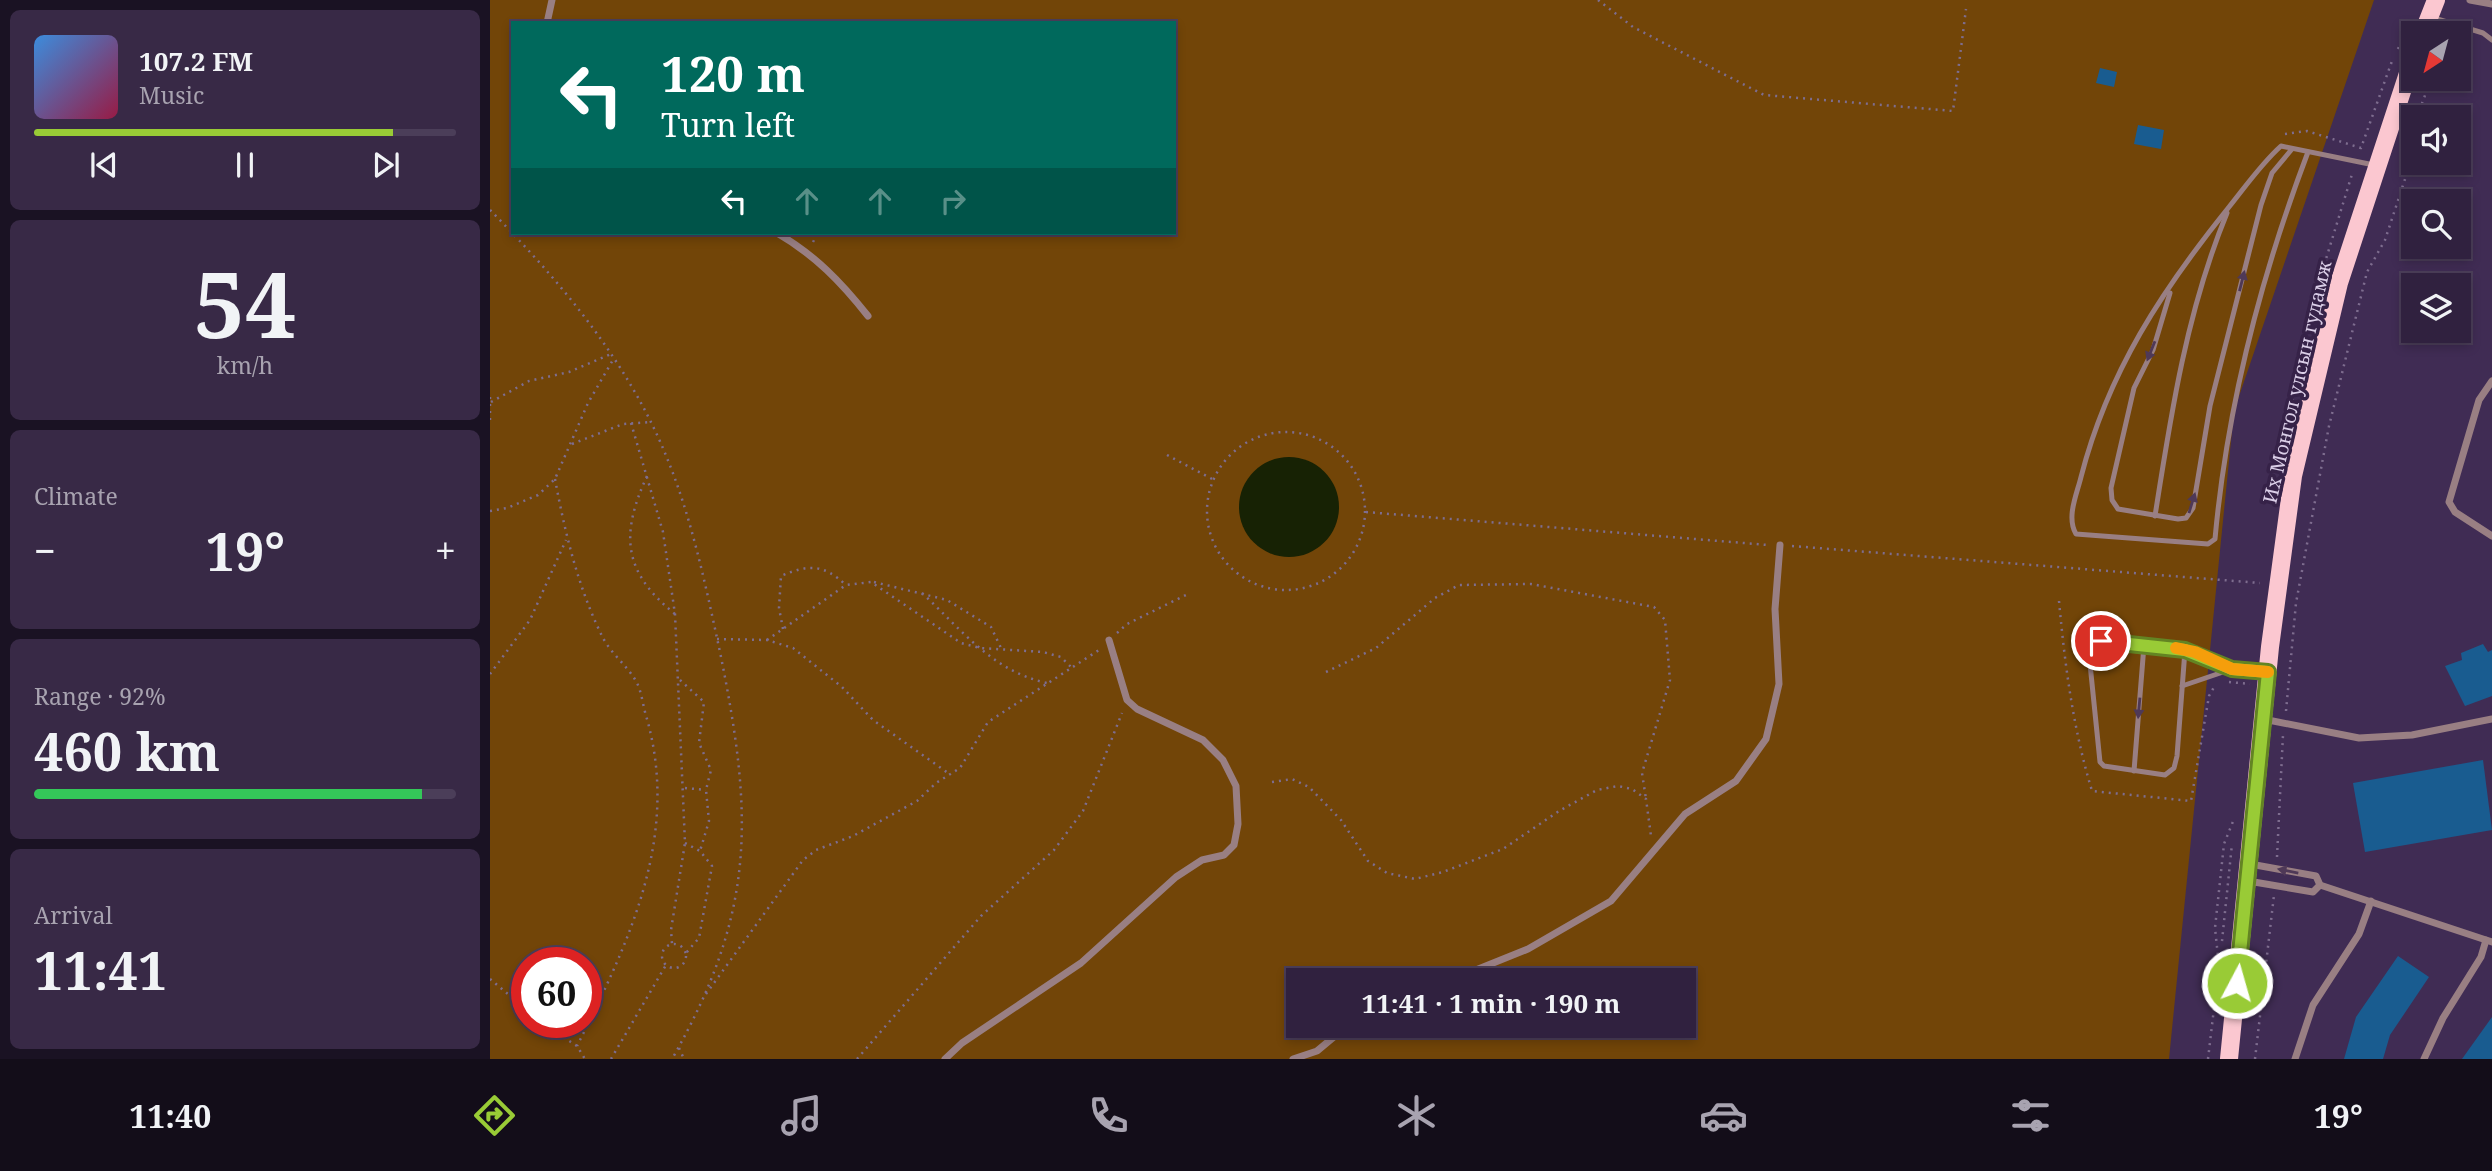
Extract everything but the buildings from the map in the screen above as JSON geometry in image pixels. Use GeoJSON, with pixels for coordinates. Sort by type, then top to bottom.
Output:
{"type":"FeatureCollection","features":[{"type":"Feature","properties":{"kind":"main road","name":"Их Монгол улсын гудамж"},"geometry":{"type":"LineString","coordinates":[[2229,1059],[2268,672],[2293,476],[2339,283],[2402,91]]}},
{"type":"Feature","properties":{"kind":"street"},"geometry":{"type":"LineString","coordinates":[[547,21],[552,0]]}},
{"type":"Feature","properties":{"kind":"street"},"geometry":{"type":"LineString","coordinates":[[2470,0],[2492,4]]}},
{"type":"Feature","properties":{"kind":"street"},"geometry":{"type":"LineString","coordinates":[[780,235],[807,251],[827,268],[868,316]]}},
{"type":"Feature","properties":{"kind":"street"},"geometry":{"type":"LineString","coordinates":[[2492,381],[2479,400],[2449,502],[2455,512],[2492,536]]}},
{"type":"Feature","properties":{"kind":"street"},"geometry":{"type":"LineString","coordinates":[[1481,968],[1528,949],[1611,901],[1685,814],[1736,781],[1766,739],[1779,684],[1775,609],[1780,545]]}},
{"type":"Feature","properties":{"kind":"street"},"geometry":{"type":"LineString","coordinates":[[945,1059],[962,1044],[1081,963],[1176,877],[1202,860],[1224,855],[1234,845],[1238,824],[1236,786],[1223,760],[1203,740],[1137,709],[1127,700],[1109,640]]}},
{"type":"Feature","properties":{"kind":"street"},"geometry":{"type":"LineString","coordinates":[[2263,719],[2359,738],[2412,735],[2492,719]]}},
{"type":"Feature","properties":{"kind":"street"},"geometry":{"type":"LineString","coordinates":[[2249,872],[2277,869],[2316,876],[2320,885],[2489,941],[2443,1018],[2424,1059]]}},
{"type":"Feature","properties":{"kind":"street"},"geometry":{"type":"LineString","coordinates":[[2249,872],[2274,886],[2314,892],[2320,885]]}},
{"type":"Feature","properties":{"kind":"street"},"geometry":{"type":"LineString","coordinates":[[2295,1059],[2313,1005],[2359,934],[2371,901]]}},
{"type":"Feature","properties":{"kind":"street"},"geometry":{"type":"LineString","coordinates":[[1293,1059],[1317,1051],[1333,1038]]}},
{"type":"Feature","properties":{"kind":"lane"},"geometry":{"type":"LineString","coordinates":[[2429,17],[2483,33],[2492,40]]}},
{"type":"Feature","properties":{"kind":"lane"},"geometry":{"type":"LineString","coordinates":[[2308,152],[2280,225],[2235,398],[2215,539],[2208,544],[2076,534],[2071,515],[2091,440],[2117,375],[2140,330],[2172,286],[2191,252],[2266,160],[2281,146],[2376,166]]}},
{"type":"Feature","properties":{"kind":"lane"},"geometry":{"type":"LineString","coordinates":[[2172,286],[2153,350],[2134,388],[2111,488],[2112,500],[2118,509],[2186,518],[2193,508],[2210,406],[2261,205],[2272,173],[2292,149]]}},
{"type":"Feature","properties":{"kind":"lane"},"geometry":{"type":"LineString","coordinates":[[2155,516],[2170,416],[2204,270],[2230,207]]}},
{"type":"Feature","properties":{"kind":"lane"},"geometry":{"type":"LineString","coordinates":[[2185,650],[2174,768],[2165,775],[2104,766],[2099,762],[2089,654],[2101,641],[2185,650],[2232,669],[2268,672]]}},
{"type":"Feature","properties":{"kind":"lane"},"geometry":{"type":"LineString","coordinates":[[2134,771],[2144,645]]}},
{"type":"Feature","properties":{"kind":"lane"},"geometry":{"type":"LineString","coordinates":[[2182,686],[2232,669]]}},
{"type":"Feature","properties":{"kind":"path"},"geometry":{"type":"LineString","coordinates":[[1598,0],[1633,27],[1764,95],[1953,111],[1966,9]]}},
{"type":"Feature","properties":{"kind":"path"},"geometry":{"type":"LineString","coordinates":[[2277,869],[2285,723],[2296,603],[2329,426],[2367,272],[2385,240],[2406,175]]}},
{"type":"Feature","properties":{"kind":"path"},"geometry":{"type":"LineString","coordinates":[[490,210],[511,232]]}},
{"type":"Feature","properties":{"kind":"path"},"geometry":{"type":"LineString","coordinates":[[514,235],[557,281],[614,358],[650,422],[681,498],[717,639],[739,759],[744,844],[734,912],[703,999],[672,1059]]}},
{"type":"Feature","properties":{"kind":"path"},"geometry":{"type":"LineString","coordinates":[[490,424],[491,400],[529,381],[569,372],[611,354]]}},
{"type":"Feature","properties":{"kind":"path"},"geometry":{"type":"LineString","coordinates":[[490,511],[507,508],[538,495],[555,479],[588,403],[614,358]]}},
{"type":"Feature","properties":{"kind":"path"},"geometry":{"type":"LineString","coordinates":[[572,444],[590,434],[631,423],[650,422]]}},
{"type":"Feature","properties":{"kind":"path"},"geometry":{"type":"LineString","coordinates":[[631,423],[663,533],[675,614],[680,680],[685,844],[671,930],[672,944]]}},
{"type":"Feature","properties":{"kind":"path"},"geometry":{"type":"LineString","coordinates":[[1281,431],[1308,434],[1331,445],[1350,463],[1362,486],[1366,512],[1362,538],[1349,561],[1329,579],[1305,589],[1278,590],[1253,583],[1231,568],[1215,547],[1207,522],[1208,496],[1214,480],[1234,451],[1256,437],[1281,431]]}},
{"type":"Feature","properties":{"kind":"path"},"geometry":{"type":"LineString","coordinates":[[1167,455],[1214,480]]}},
{"type":"Feature","properties":{"kind":"path"},"geometry":{"type":"LineString","coordinates":[[648,476],[630,522],[632,553],[641,581],[675,614]]}},
{"type":"Feature","properties":{"kind":"path"},"geometry":{"type":"LineString","coordinates":[[555,479],[566,540],[603,638],[636,682],[655,749],[659,813],[650,869],[634,920],[607,985],[576,1046]]}},
{"type":"Feature","properties":{"kind":"path"},"geometry":{"type":"LineString","coordinates":[[1366,512],[2267,584]]}},
{"type":"Feature","properties":{"kind":"path"},"geometry":{"type":"LineString","coordinates":[[490,674],[530,620],[566,540]]}},
{"type":"Feature","properties":{"kind":"path"},"geometry":{"type":"LineString","coordinates":[[783,629],[779,608],[781,576],[804,566],[831,571],[846,585]]}},
{"type":"Feature","properties":{"kind":"path"},"geometry":{"type":"LineString","coordinates":[[767,639],[846,585],[872,582],[947,600],[991,627],[1002,648]]}},
{"type":"Feature","properties":{"kind":"path"},"geometry":{"type":"LineString","coordinates":[[872,582],[961,643],[980,648],[1002,648],[1061,657],[1073,669]]}},
{"type":"Feature","properties":{"kind":"path"},"geometry":{"type":"LineString","coordinates":[[1326,671],[1376,648],[1435,598],[1460,585],[1531,584],[1654,607],[1665,620],[1670,680],[1642,774],[1653,853]]}},
{"type":"Feature","properties":{"kind":"path"},"geometry":{"type":"LineString","coordinates":[[922,593],[980,648],[1009,671],[1047,683]]}},
{"type":"Feature","properties":{"kind":"path"},"geometry":{"type":"LineString","coordinates":[[703,999],[803,860],[816,850],[853,836],[917,801],[948,774],[960,768],[988,722],[1073,669],[1128,624],[1190,593]]}},
{"type":"Feature","properties":{"kind":"path"},"geometry":{"type":"LineString","coordinates":[[2059,601],[2067,690],[2078,746],[2092,791],[2191,800],[2209,696],[2218,683]]}},
{"type":"Feature","properties":{"kind":"path"},"geometry":{"type":"LineString","coordinates":[[717,639],[767,639],[793,648],[842,687],[873,720],[948,774]]}},
{"type":"Feature","properties":{"kind":"path"},"geometry":{"type":"LineString","coordinates":[[680,680],[704,702],[699,743],[711,770],[706,790],[709,821],[700,851]]}},
{"type":"Feature","properties":{"kind":"path"},"geometry":{"type":"LineString","coordinates":[[2225,682],[2250,684]]}},
{"type":"Feature","properties":{"kind":"path"},"geometry":{"type":"LineString","coordinates":[[858,1059],[981,916],[1054,850],[1083,811],[1127,700]]}},
{"type":"Feature","properties":{"kind":"path"},"geometry":{"type":"LineString","coordinates":[[1272,782],[1292,779],[1309,786],[1341,820],[1368,861],[1387,873],[1415,879],[1443,872],[1503,849],[1559,811],[1597,790],[1618,786],[1632,789],[1646,799]]}},
{"type":"Feature","properties":{"kind":"path"},"geometry":{"type":"LineString","coordinates":[[684,788],[706,790]]}},
{"type":"Feature","properties":{"kind":"path"},"geometry":{"type":"LineString","coordinates":[[2208,1059],[2219,965],[2215,928],[2224,844],[2235,817]]}},
{"type":"Feature","properties":{"kind":"path"},"geometry":{"type":"LineString","coordinates":[[685,844],[700,851],[712,866],[699,938],[686,953],[681,967],[673,969],[666,965],[661,955],[665,948],[672,944],[682,947],[686,953]]}},
{"type":"Feature","properties":{"kind":"path"},"geometry":{"type":"LineString","coordinates":[[2255,1059],[2274,886]]}},
{"type":"Feature","properties":{"kind":"path"},"geometry":{"type":"LineString","coordinates":[[611,1059],[666,965]]}},
{"type":"Feature","properties":{"kind":"path"},"geometry":{"type":"LineString","coordinates":[[490,979],[511,997]]}},
{"type":"Feature","properties":{"kind":"path"},"geometry":{"type":"LineString","coordinates":[[564,1038],[576,1046],[585,1059]]}},
{"type":"Feature","properties":{"kind":"path"},"geometry":{"type":"LineString","coordinates":[[679,1048],[684,1059]]}},
{"type":"Feature","properties":{"kind":"shaded area"},"geometry":{"type":"Polygon","coordinates":[[[490,0],[2374,0],[2234,411],[2169,1059],[490,1059],[490,0]]]}},
{"type":"Feature","properties":{"kind":"shaded area"},"geometry":{"type":"Polygon","coordinates":[[[1289,457],[1317,465],[1331,479],[1339,507],[1331,535],[1317,549],[1289,557],[1261,549],[1247,535],[1239,507],[1247,479],[1261,465],[1289,457]]]}},
{"type":"Feature","properties":{"kind":"slow traffic"},"geometry":{"type":"LineString","coordinates":[[2176,648],[2195,652],[2232,669],[2268,672]]}},
{"type":"Feature","properties":{"kind":"route"},"geometry":{"type":"LineString","coordinates":[[2101,641],[2185,650],[2232,669],[2268,672],[2237,983]]}}]}
